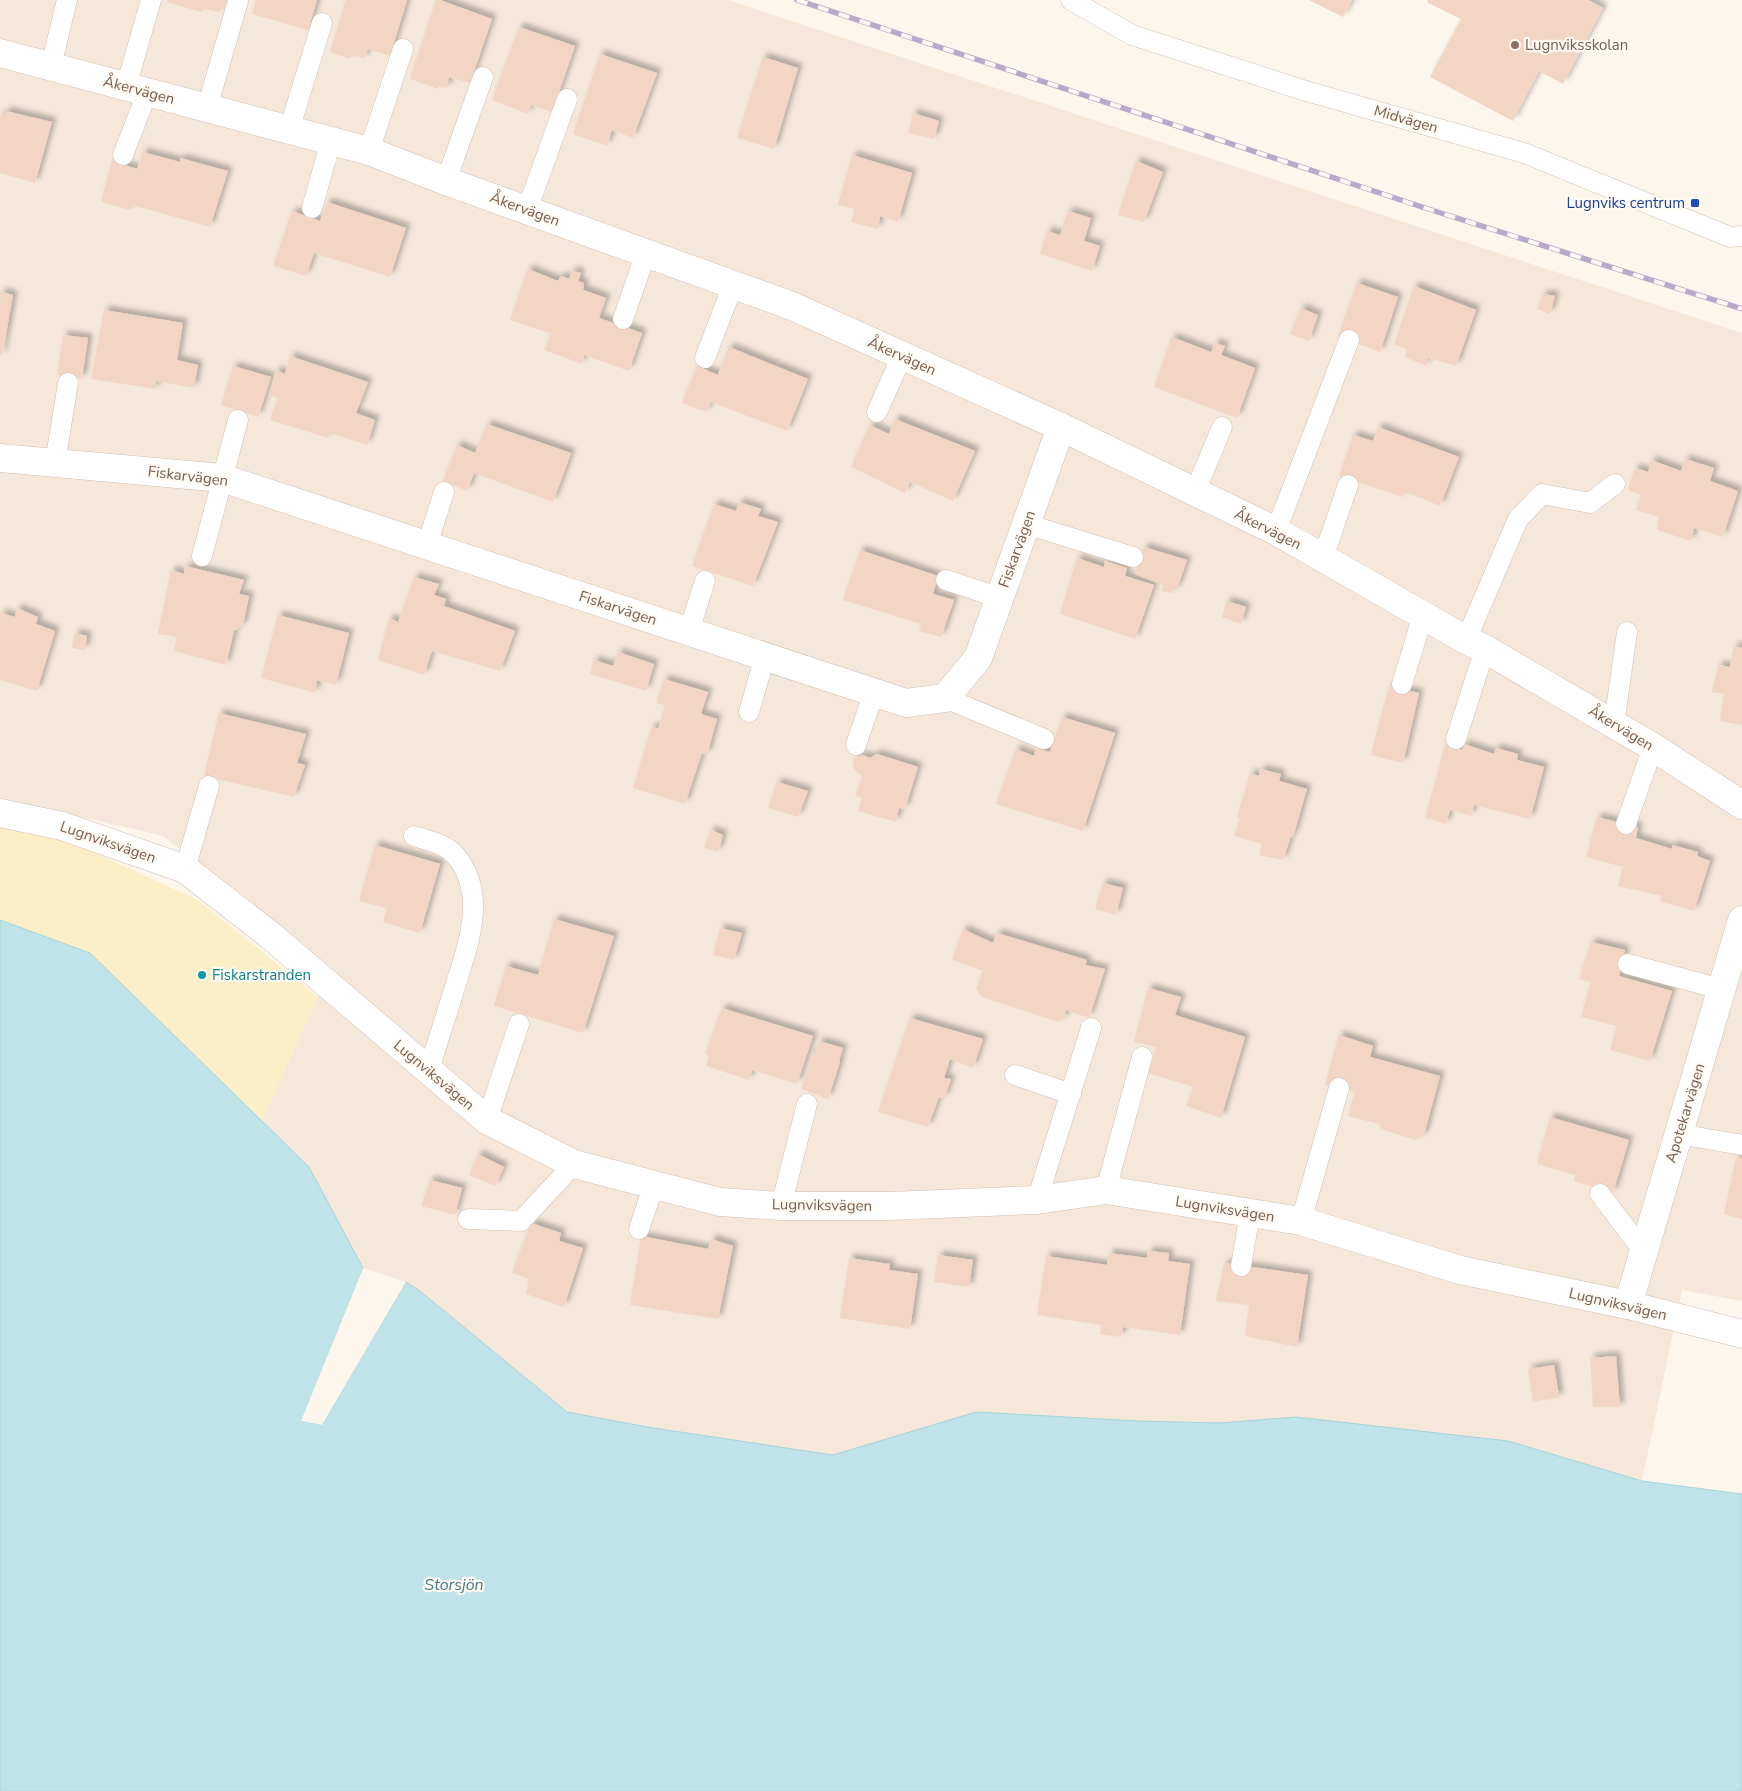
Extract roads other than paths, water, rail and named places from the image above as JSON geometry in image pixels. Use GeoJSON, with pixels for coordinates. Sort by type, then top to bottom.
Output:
{"type":"FeatureCollection","features":[{"type":"Feature","properties":{"kind":"street","name":"Åkervägen"},"geometry":{"type":"LineString","coordinates":[[0,53],[369,151],[792,306],[1061,428],[1276,531],[1614,724],[1742,805]]}},
{"type":"Feature","properties":{"kind":"street","name":"Fiskarvägen"},"geometry":{"type":"LineString","coordinates":[[0,458],[222,478],[906,703],[945,698],[978,658],[1061,428]]}},
{"type":"Feature","properties":{"kind":"street","name":"Lugnviksvägen"},"geometry":{"type":"LineString","coordinates":[[0,813],[62,826],[186,869],[270,936],[487,1120],[574,1164],[720,1202],[781,1206],[889,1206],[1037,1200],[1106,1190],[1301,1221],[1460,1270],[1628,1305],[1742,1334]]}},
{"type":"Feature","properties":{"kind":"street","name":"Apotekarvägen"},"geometry":{"type":"LineString","coordinates":[[1628,1305],[1742,920]]}},
{"type":"Feature","properties":{"kind":"lane"},"geometry":{"type":"LineString","coordinates":[[51,66],[67,0]]}},
{"type":"Feature","properties":{"kind":"lane"},"geometry":{"type":"LineString","coordinates":[[123,155],[151,0]]}},
{"type":"Feature","properties":{"kind":"lane","name":"Midvägen"},"geometry":{"type":"LineString","coordinates":[[1070,0],[1132,35],[1306,91],[1524,153],[1730,237],[1742,236]]}},
{"type":"Feature","properties":{"kind":"lane"},"geometry":{"type":"LineString","coordinates":[[208,108],[238,1]]}},
{"type":"Feature","properties":{"kind":"lane"},"geometry":{"type":"LineString","coordinates":[[289,130],[322,23]]}},
{"type":"Feature","properties":{"kind":"lane"},"geometry":{"type":"LineString","coordinates":[[369,151],[403,48]]}},
{"type":"Feature","properties":{"kind":"lane"},"geometry":{"type":"LineString","coordinates":[[446,180],[483,77]]}},
{"type":"Feature","properties":{"kind":"lane"},"geometry":{"type":"LineString","coordinates":[[527,210],[566,99]]}},
{"type":"Feature","properties":{"kind":"lane"},"geometry":{"type":"LineString","coordinates":[[312,208],[332,141]]}},
{"type":"Feature","properties":{"kind":"lane"},"geometry":{"type":"LineString","coordinates":[[623,319],[646,253]]}},
{"type":"Feature","properties":{"kind":"lane"},"geometry":{"type":"LineString","coordinates":[[705,358],[733,285]]}},
{"type":"Feature","properties":{"kind":"lane"},"geometry":{"type":"LineString","coordinates":[[1276,531],[1349,340]]}},
{"type":"Feature","properties":{"kind":"lane"},"geometry":{"type":"LineString","coordinates":[[877,412],[902,356]]}},
{"type":"Feature","properties":{"kind":"lane"},"geometry":{"type":"LineString","coordinates":[[54,463],[68,383]]}},
{"type":"Feature","properties":{"kind":"lane"},"geometry":{"type":"LineString","coordinates":[[202,556],[238,420]]}},
{"type":"Feature","properties":{"kind":"lane"},"geometry":{"type":"LineString","coordinates":[[1195,492],[1222,426]]}},
{"type":"Feature","properties":{"kind":"lane"},"geometry":{"type":"LineString","coordinates":[[1456,739],[1475,644],[1518,519],[1542,494],[1590,503],[1615,484]]}},
{"type":"Feature","properties":{"kind":"lane"},"geometry":{"type":"LineString","coordinates":[[1323,558],[1348,485]]}},
{"type":"Feature","properties":{"kind":"lane"},"geometry":{"type":"LineString","coordinates":[[427,545],[444,492]]}},
{"type":"Feature","properties":{"kind":"lane"},"geometry":{"type":"LineString","coordinates":[[1026,524],[1133,557]]}},
{"type":"Feature","properties":{"kind":"lane"},"geometry":{"type":"LineString","coordinates":[[946,580],[1000,598]]}},
{"type":"Feature","properties":{"kind":"lane"},"geometry":{"type":"LineString","coordinates":[[689,631],[705,581]]}},
{"type":"Feature","properties":{"kind":"lane"},"geometry":{"type":"LineString","coordinates":[[1402,684],[1423,615]]}},
{"type":"Feature","properties":{"kind":"lane"},"geometry":{"type":"LineString","coordinates":[[1614,724],[1627,632]]}},
{"type":"Feature","properties":{"kind":"lane"},"geometry":{"type":"LineString","coordinates":[[749,712],[765,656]]}},
{"type":"Feature","properties":{"kind":"lane"},"geometry":{"type":"LineString","coordinates":[[856,745],[874,692]]}},
{"type":"Feature","properties":{"kind":"lane"},"geometry":{"type":"LineString","coordinates":[[945,698],[1044,739]]}},
{"type":"Feature","properties":{"kind":"lane"},"geometry":{"type":"LineString","coordinates":[[1626,824],[1653,747]]}},
{"type":"Feature","properties":{"kind":"lane"},"geometry":{"type":"LineString","coordinates":[[186,869],[209,786]]}},
{"type":"Feature","properties":{"kind":"lane"},"geometry":{"type":"LineString","coordinates":[[414,836],[436,843],[454,854],[469,876],[473,905],[472,932],[429,1070]]}},
{"type":"Feature","properties":{"kind":"lane"},"geometry":{"type":"LineString","coordinates":[[1628,964],[1721,990]]}},
{"type":"Feature","properties":{"kind":"lane"},"geometry":{"type":"LineString","coordinates":[[487,1120],[519,1024]]}},
{"type":"Feature","properties":{"kind":"lane"},"geometry":{"type":"LineString","coordinates":[[1037,1200],[1091,1028]]}},
{"type":"Feature","properties":{"kind":"lane"},"geometry":{"type":"LineString","coordinates":[[1106,1190],[1142,1057]]}},
{"type":"Feature","properties":{"kind":"lane"},"geometry":{"type":"LineString","coordinates":[[1015,1075],[1071,1094]]}},
{"type":"Feature","properties":{"kind":"lane"},"geometry":{"type":"LineString","coordinates":[[1301,1221],[1339,1088]]}},
{"type":"Feature","properties":{"kind":"lane"},"geometry":{"type":"LineString","coordinates":[[781,1206],[807,1104]]}},
{"type":"Feature","properties":{"kind":"lane"},"geometry":{"type":"LineString","coordinates":[[1678,1134],[1742,1145]]}},
{"type":"Feature","properties":{"kind":"lane"},"geometry":{"type":"LineString","coordinates":[[468,1219],[521,1221],[574,1164]]}},
{"type":"Feature","properties":{"kind":"lane"},"geometry":{"type":"LineString","coordinates":[[639,1229],[654,1185]]}},
{"type":"Feature","properties":{"kind":"lane"},"geometry":{"type":"LineString","coordinates":[[1600,1194],[1644,1252]]}},
{"type":"Feature","properties":{"kind":"lane"},"geometry":{"type":"LineString","coordinates":[[1241,1266],[1250,1213]]}},
{"type":"Feature","properties":{"kind":"water","name":"Storsjön"},"geometry":{"type":"Polygon","coordinates":[[[0,920],[90,953],[309,1167],[363,1268],[302,1421],[322,1425],[406,1282],[420,1291],[567,1412],[647,1427],[833,1455],[976,1412],[1138,1421],[1219,1423],[1296,1417],[1508,1441],[1642,1481],[1742,1494],[1742,1791],[0,1791],[0,920]]]}},
{"type":"Feature","properties":{"kind":"railway"},"geometry":{"type":"LineString","coordinates":[[797,0],[1419,206],[1742,309]]}},
{"type":"Feature","properties":{"kind":"place","name":"Lugnviksskolan"},"geometry":{"type":"Point","coordinates":[1515,45]}},
{"type":"Feature","properties":{"kind":"place","name":"Lugnviks centrum"},"geometry":{"type":"Point","coordinates":[1695,203]}},
{"type":"Feature","properties":{"kind":"place","name":"Fiskarstranden"},"geometry":{"type":"Point","coordinates":[202,975]}}]}
